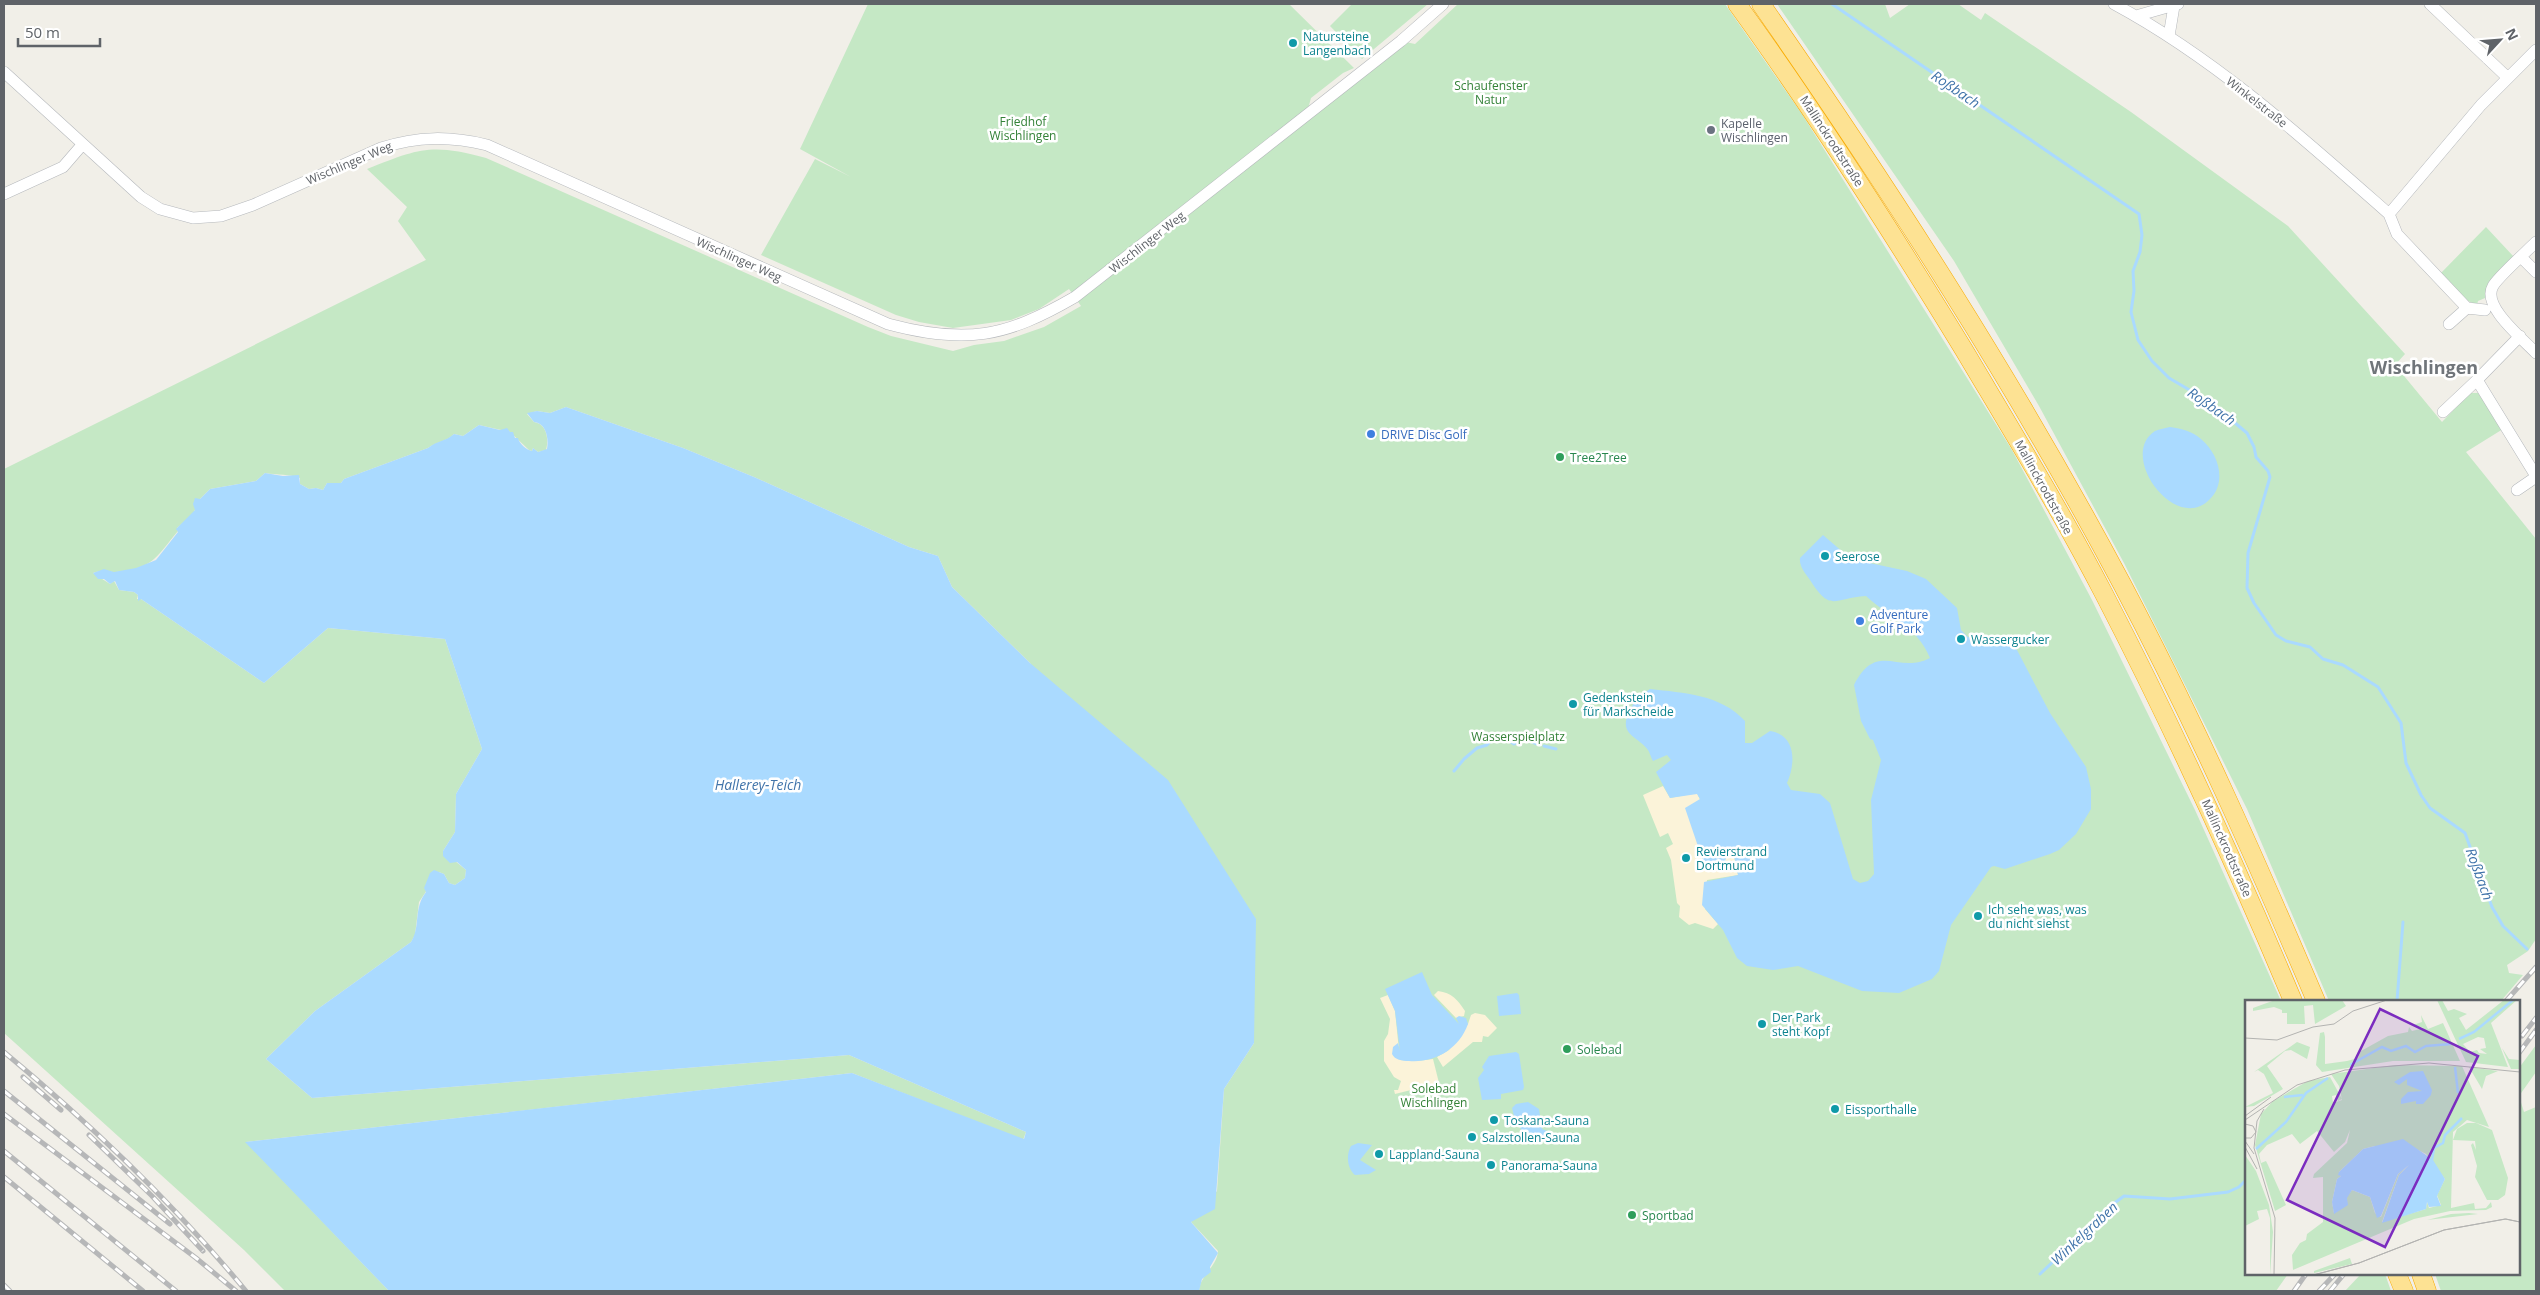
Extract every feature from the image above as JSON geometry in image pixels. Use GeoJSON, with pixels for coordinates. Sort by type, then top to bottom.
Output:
{"type":"FeatureCollection","features":[{"type":"Feature","properties":{"kind":"highway","name":"Mallinckrodtstraße"},"geometry":{"type":"LineString","coordinates":[[1738,4],[1832,140],[1918,275],[2036,471],[2104,593],[2203,795],[2293,1000]]}},
{"type":"Feature","properties":{"kind":"highway","name":"Mallinckrodtstraße"},"geometry":{"type":"LineString","coordinates":[[1761,4],[1849,130],[1932,257],[2003,376],[2122,584],[2227,796],[2316,1000]]}},
{"type":"Feature","properties":{"kind":"highway"},"geometry":{"type":"LineString","coordinates":[[2398,1275],[2404,1291]]}},
{"type":"Feature","properties":{"kind":"highway"},"geometry":{"type":"LineString","coordinates":[[2420,1275],[2427,1291]]}},
{"type":"Feature","properties":{"kind":"street","name":"Wischlinger Weg"},"geometry":{"type":"LineString","coordinates":[[4,72],[141,197],[160,209],[193,218],[221,216],[253,205],[382,148],[401,142],[428,137],[466,140],[487,145],[888,324],[916,332],[963,337],[1000,331],[1037,319],[1075,297],[1386,54],[1443,4]]}},
{"type":"Feature","properties":{"kind":"street","name":"Winkelstraße"},"geometry":{"type":"LineString","coordinates":[[2114,4],[2169,36],[2262,105],[2389,214],[2397,234],[2467,308]]}},
{"type":"Feature","properties":{"kind":"street"},"geometry":{"type":"LineString","coordinates":[[2430,4],[2508,78]]}},
{"type":"Feature","properties":{"kind":"street"},"geometry":{"type":"LineString","coordinates":[[2136,16],[2176,5],[2169,36]]}},
{"type":"Feature","properties":{"kind":"street"},"geometry":{"type":"LineString","coordinates":[[2389,214],[2445,146],[2536,50]]}},
{"type":"Feature","properties":{"kind":"street"},"geometry":{"type":"LineString","coordinates":[[4,194],[63,167],[82,145]]}},
{"type":"Feature","properties":{"kind":"street"},"geometry":{"type":"LineString","coordinates":[[2536,242],[2493,286],[2490,297],[2494,309],[2536,353]]}},
{"type":"Feature","properties":{"kind":"street"},"geometry":{"type":"LineString","coordinates":[[2521,257],[2536,272]]}},
{"type":"Feature","properties":{"kind":"street"},"geometry":{"type":"LineString","coordinates":[[2449,324],[2467,308],[2485,310]]}},
{"type":"Feature","properties":{"kind":"street"},"geometry":{"type":"LineString","coordinates":[[2444,412],[2520,336]]}},
{"type":"Feature","properties":{"kind":"street"},"geometry":{"type":"LineString","coordinates":[[2477,380],[2536,477],[2517,490]]}},
{"type":"Feature","properties":{"kind":"green space"},"geometry":{"type":"Polygon","coordinates":[[[868,4],[1289,4],[1354,68],[1343,73],[1311,98],[1306,116],[1401,41],[1415,44],[1458,4],[1725,4],[1802,114],[2012,450],[2092,600],[2195,810],[2281,1000],[2245,1000],[2245,1275],[2287,1275],[2276,1291],[1199,1291],[1202,1280],[1215,1262],[1218,1251],[1191,1222],[1217,1191],[1224,1089],[1254,1043],[1030,663],[952,587],[938,556],[909,547],[754,477],[683,448],[566,407],[550,413],[537,411],[527,414],[534,422],[542,426],[546,433],[546,450],[538,452],[533,448],[532,451],[529,450],[510,432],[479,425],[463,436],[454,434],[448,439],[428,448],[344,479],[341,483],[327,483],[323,490],[309,489],[300,484],[300,478],[265,473],[256,481],[210,489],[200,499],[193,514],[177,528],[178,531],[153,560],[146,565],[128,571],[93,573],[110,584],[114,581],[119,590],[134,592],[138,595],[137,599],[141,599],[264,683],[328,628],[445,639],[482,749],[456,794],[455,832],[443,851],[466,870],[465,878],[455,885],[449,883],[444,874],[439,872],[419,902],[415,935],[411,942],[315,1011],[266,1059],[312,1098],[849,1055],[1026,1132],[1023,1140],[852,1073],[246,1142],[389,1291],[285,1291],[244,1250],[4,1033],[4,469],[426,260],[398,221],[407,207],[367,169],[425,150],[467,153],[486,158],[868,327],[891,336],[953,351],[974,345],[1004,341],[1044,327],[1081,306],[1069,289],[1039,309],[1011,320],[953,328],[919,322],[896,315],[761,255],[815,159],[851,177],[800,149],[868,4]]]}},
{"type":"Feature","properties":{"kind":"green space"},"geometry":{"type":"Polygon","coordinates":[[[1352,4],[1428,4],[1362,59],[1330,26],[1352,4]]]}},
{"type":"Feature","properties":{"kind":"green space"},"geometry":{"type":"Polygon","coordinates":[[[1777,4],[1885,4],[1890,18],[1910,4],[1958,4],[1981,20],[1985,13],[2131,112],[2288,226],[2405,354],[2395,365],[2442,422],[2470,393],[2478,393],[2503,429],[2466,452],[2536,539],[2536,939],[2528,951],[2507,965],[2509,973],[2523,975],[2502,1000],[2329,1000],[2247,809],[2124,563],[2039,406],[1954,261],[1777,4]]]}},
{"type":"Feature","properties":{"kind":"green space"},"geometry":{"type":"Polygon","coordinates":[[[2486,227],[2514,257],[2489,282],[2485,298],[2478,301],[2477,305],[2468,301],[2441,273],[2486,227]]]}},
{"type":"Feature","properties":{"kind":"green space"},"geometry":{"type":"Polygon","coordinates":[[[2536,1045],[2536,1072],[2520,1095],[2520,1067],[2536,1045]]]}},
{"type":"Feature","properties":{"kind":"green space"},"geometry":{"type":"Polygon","coordinates":[[[2520,1099],[2524,1112],[2536,1107],[2536,1291],[2441,1291],[2435,1275],[2520,1275],[2520,1099]]]}},
{"type":"Feature","properties":{"kind":"green space"},"geometry":{"type":"Polygon","coordinates":[[[2360,1275],[2385,1275],[2391,1291],[2345,1291],[2360,1275]]]}},
{"type":"Feature","properties":{"kind":"sand","name":"Revierstrand Dortmund"},"geometry":{"type":"Polygon","coordinates":[[[1663,786],[1670,798],[1697,793],[1726,856],[1734,856],[1738,875],[1707,880],[1705,909],[1718,924],[1713,929],[1695,923],[1689,925],[1679,917],[1680,906],[1677,903],[1671,860],[1666,848],[1673,844],[1668,833],[1660,837],[1643,795],[1663,786]]]}},
{"type":"Feature","properties":{"kind":"sand"},"geometry":{"type":"Polygon","coordinates":[[[1438,991],[1447,993],[1457,1000],[1465,1011],[1464,1016],[1456,1018],[1434,995],[1438,991]]]}},
{"type":"Feature","properties":{"kind":"sand"},"geometry":{"type":"Polygon","coordinates":[[[1388,995],[1395,1011],[1400,1060],[1417,1061],[1433,1059],[1439,1083],[1395,1094],[1394,1090],[1398,1090],[1401,1081],[1394,1077],[1384,1061],[1384,1041],[1388,1034],[1390,1019],[1380,998],[1388,995]]]}},
{"type":"Feature","properties":{"kind":"sand"},"geometry":{"type":"Polygon","coordinates":[[[1475,1013],[1485,1015],[1497,1028],[1488,1037],[1483,1036],[1482,1042],[1473,1042],[1443,1067],[1437,1057],[1449,1050],[1468,1024],[1471,1015],[1475,1013]]]}},
{"type":"Feature","properties":{"kind":"water","name":"Hallerey-Teich"},"geometry":{"type":"Polygon","coordinates":[[[566,407],[683,448],[754,477],[909,547],[938,556],[952,587],[1030,663],[1168,780],[1256,919],[1254,1043],[1224,1089],[1215,1209],[1191,1222],[1218,1253],[1210,1267],[1211,1272],[1202,1279],[1199,1291],[389,1291],[245,1142],[852,1073],[1024,1139],[1026,1132],[849,1055],[312,1098],[266,1059],[315,1011],[411,942],[416,930],[418,911],[426,892],[424,888],[430,873],[434,870],[444,874],[449,883],[455,885],[465,878],[466,870],[457,862],[450,863],[443,856],[443,851],[455,832],[456,794],[482,749],[445,639],[328,628],[264,683],[141,599],[138,601],[138,595],[134,592],[119,590],[115,581],[110,584],[104,579],[98,579],[93,573],[104,569],[114,572],[136,568],[156,560],[178,532],[176,529],[195,510],[193,504],[195,498],[200,499],[210,489],[256,481],[265,473],[283,476],[299,475],[300,484],[309,489],[323,490],[327,483],[341,483],[344,479],[428,448],[454,434],[463,436],[479,425],[500,430],[507,428],[510,432],[513,432],[515,438],[518,438],[525,448],[532,451],[533,448],[538,452],[547,449],[548,440],[546,432],[527,413],[537,411],[550,413],[566,407]]]}},
{"type":"Feature","properties":{"kind":"water"},"geometry":{"type":"Polygon","coordinates":[[[2170,427],[2198,436],[2212,452],[2219,468],[2218,485],[2215,492],[2210,499],[2196,507],[2182,507],[2168,500],[2156,488],[2147,473],[2143,457],[2145,442],[2155,431],[2170,427]]]}},
{"type":"Feature","properties":{"kind":"water"},"geometry":{"type":"Polygon","coordinates":[[[1823,535],[1851,559],[1907,571],[1926,579],[1957,608],[1961,630],[1968,637],[2006,642],[2017,650],[2050,713],[2086,767],[2091,789],[2091,809],[2076,834],[2059,850],[2050,854],[2005,869],[1991,867],[1951,925],[1939,971],[1932,979],[1899,993],[1862,991],[1798,966],[1773,970],[1747,966],[1737,958],[1723,930],[1702,905],[1704,882],[1738,875],[1734,856],[1726,856],[1725,864],[1704,864],[1685,808],[1700,799],[1697,794],[1670,798],[1656,772],[1671,760],[1667,755],[1653,761],[1648,750],[1631,734],[1626,726],[1626,720],[1633,705],[1640,696],[1650,689],[1701,696],[1724,705],[1745,721],[1745,743],[1752,743],[1770,731],[1779,734],[1785,738],[1792,751],[1792,767],[1787,783],[1791,790],[1820,794],[1830,803],[1853,879],[1860,883],[1868,881],[1874,874],[1871,800],[1881,760],[1873,740],[1870,739],[1861,721],[1854,685],[1871,664],[1880,661],[1918,662],[1930,658],[1925,647],[1910,630],[1866,596],[1839,601],[1828,600],[1823,597],[1800,564],[1800,558],[1823,535]]]}},
{"type":"Feature","properties":{"kind":"water"},"geometry":{"type":"Polygon","coordinates":[[[1422,972],[1432,995],[1459,1024],[1456,1018],[1459,1016],[1466,1018],[1468,1024],[1459,1041],[1445,1053],[1428,1060],[1401,1060],[1395,1058],[1392,1054],[1393,1047],[1398,1043],[1400,1051],[1395,1011],[1385,989],[1422,972]]]}},
{"type":"Feature","properties":{"kind":"water"},"geometry":{"type":"Polygon","coordinates":[[[1517,993],[1519,995],[1521,1014],[1499,1016],[1497,996],[1517,993]]]}},
{"type":"Feature","properties":{"kind":"water"},"geometry":{"type":"Polygon","coordinates":[[[1516,1052],[1519,1054],[1523,1090],[1501,1094],[1501,1099],[1482,1100],[1478,1078],[1484,1070],[1482,1067],[1489,1056],[1516,1052]]]}},
{"type":"Feature","properties":{"kind":"water"},"geometry":{"type":"Polygon","coordinates":[[[1528,1102],[1539,1109],[1542,1129],[1552,1133],[1551,1136],[1530,1140],[1527,1132],[1521,1131],[1520,1123],[1516,1124],[1512,1108],[1516,1104],[1528,1102]]]}},
{"type":"Feature","properties":{"kind":"water"},"geometry":{"type":"Polygon","coordinates":[[[1358,1143],[1372,1145],[1360,1160],[1376,1170],[1369,1174],[1355,1175],[1349,1165],[1349,1150],[1351,1146],[1358,1143]]]}},
{"type":"Feature","properties":{"kind":"waterway","name":"Roßbach"},"geometry":{"type":"LineString","coordinates":[[1832,4],[2139,214],[2142,235],[2140,252],[2133,271],[2134,291],[2131,312],[2138,340],[2152,361],[2169,378],[2210,402],[2247,433],[2254,447],[2256,457],[2268,471],[2270,477],[2248,553],[2247,588],[2254,603],[2276,635],[2286,641],[2310,647],[2323,659],[2343,665],[2378,687],[2401,723],[2406,763],[2421,795],[2430,808],[2465,833],[2492,907],[2503,926],[2527,949]]}},
{"type":"Feature","properties":{"kind":"waterway"},"geometry":{"type":"LineString","coordinates":[[1454,771],[1464,759],[1477,748],[1487,745],[1493,738],[1508,740],[1514,744],[1523,738],[1537,744]]}},
{"type":"Feature","properties":{"kind":"waterway"},"geometry":{"type":"LineString","coordinates":[[1544,746],[1556,749]]}},
{"type":"Feature","properties":{"kind":"waterway","name":"Winkelgraben"},"geometry":{"type":"LineString","coordinates":[[2397,1000],[2403,922]]}},
{"type":"Feature","properties":{"kind":"waterway","name":"Winkelgraben"},"geometry":{"type":"LineString","coordinates":[[2040,1274],[2092,1225],[2105,1210],[2124,1196],[2170,1199],[2228,1192],[2239,1187],[2245,1181]]}},
{"type":"Feature","properties":{"kind":"railway"},"geometry":{"type":"LineString","coordinates":[[2507,1000],[2536,967]]}},
{"type":"Feature","properties":{"kind":"railway"},"geometry":{"type":"LineString","coordinates":[[2522,1036],[2536,1018]]}},
{"type":"Feature","properties":{"kind":"railway"},"geometry":{"type":"LineString","coordinates":[[2520,1052],[2536,1030]]}},
{"type":"Feature","properties":{"kind":"railway"},"geometry":{"type":"LineString","coordinates":[[4,1052],[69,1108],[131,1166],[190,1227],[246,1291]]}},
{"type":"Feature","properties":{"kind":"railway"},"geometry":{"type":"LineString","coordinates":[[23,1077],[61,1110]]}},
{"type":"Feature","properties":{"kind":"railway"},"geometry":{"type":"LineString","coordinates":[[4,1091],[170,1224]]}},
{"type":"Feature","properties":{"kind":"railway"},"geometry":{"type":"LineString","coordinates":[[4,1114],[196,1258],[236,1291]]}},
{"type":"Feature","properties":{"kind":"railway"},"geometry":{"type":"LineString","coordinates":[[89,1135],[152,1196],[203,1251]]}},
{"type":"Feature","properties":{"kind":"railway"},"geometry":{"type":"LineString","coordinates":[[4,1151],[176,1291]]}},
{"type":"Feature","properties":{"kind":"railway"},"geometry":{"type":"LineString","coordinates":[[4,1177],[143,1291]]}},
{"type":"Feature","properties":{"kind":"railway"},"geometry":{"type":"LineString","coordinates":[[2294,1291],[2305,1275]]}},
{"type":"Feature","properties":{"kind":"railway"},"geometry":{"type":"LineString","coordinates":[[2319,1291],[2334,1275]]}},
{"type":"Feature","properties":{"kind":"railway"},"geometry":{"type":"LineString","coordinates":[[2330,1291],[2343,1275]]}},
{"type":"Feature","properties":{"kind":"railway"},"geometry":{"type":"LineString","coordinates":[[4,1285],[10,1291]]}},
{"type":"Feature","properties":{"kind":"place","name":"Natursteine Langenbach"},"geometry":{"type":"Point","coordinates":[1293,43]}},
{"type":"Feature","properties":{"kind":"place","name":"Kapelle Wischlingen"},"geometry":{"type":"Point","coordinates":[1711,130]}},
{"type":"Feature","properties":{"kind":"place","name":"DRIVE Disc Golf"},"geometry":{"type":"Point","coordinates":[1371,434]}},
{"type":"Feature","properties":{"kind":"place","name":"Tree2Tree"},"geometry":{"type":"Point","coordinates":[1560,457]}},
{"type":"Feature","properties":{"kind":"place","name":"Seerose"},"geometry":{"type":"Point","coordinates":[1825,556]}},
{"type":"Feature","properties":{"kind":"place","name":"Adventure Golf Park"},"geometry":{"type":"Point","coordinates":[1860,621]}},
{"type":"Feature","properties":{"kind":"place","name":"Wassergucker"},"geometry":{"type":"Point","coordinates":[1961,639]}},
{"type":"Feature","properties":{"kind":"place","name":"Gedenkstein für Markscheide"},"geometry":{"type":"Point","coordinates":[1573,704]}},
{"type":"Feature","properties":{"kind":"place","name":"Revierstrand Dortmund"},"geometry":{"type":"Point","coordinates":[1686,858]}},
{"type":"Feature","properties":{"kind":"place","name":"Ich sehe was, was du nicht siehst"},"geometry":{"type":"Point","coordinates":[1978,916]}},
{"type":"Feature","properties":{"kind":"place","name":"Der Park steht Kopf"},"geometry":{"type":"Point","coordinates":[1762,1024]}},
{"type":"Feature","properties":{"kind":"place","name":"Solebad"},"geometry":{"type":"Point","coordinates":[1567,1049]}},
{"type":"Feature","properties":{"kind":"place","name":"Eissporthalle"},"geometry":{"type":"Point","coordinates":[1835,1109]}},
{"type":"Feature","properties":{"kind":"place","name":"Toskana-Sauna"},"geometry":{"type":"Point","coordinates":[1494,1120]}},
{"type":"Feature","properties":{"kind":"place","name":"Salzstollen-Sauna"},"geometry":{"type":"Point","coordinates":[1472,1137]}},
{"type":"Feature","properties":{"kind":"place","name":"Lappland-Sauna"},"geometry":{"type":"Point","coordinates":[1379,1154]}},
{"type":"Feature","properties":{"kind":"place","name":"Panorama-Sauna"},"geometry":{"type":"Point","coordinates":[1491,1165]}},
{"type":"Feature","properties":{"kind":"place","name":"Sportbad"},"geometry":{"type":"Point","coordinates":[1632,1215]}},
{"type":"Feature","properties":{"kind":"district","name":"Wischlingen"},"geometry":{"type":"Point","coordinates":[2424,367]}},
{"type":"Feature","properties":{"kind":"park label","name":"Schaufenster Natur"},"geometry":{"type":"Point","coordinates":[1491,92]}},
{"type":"Feature","properties":{"kind":"park label","name":"Friedhof Wischlingen"},"geometry":{"type":"Point","coordinates":[1023,128]}},
{"type":"Feature","properties":{"kind":"park label","name":"Wasserspielplatz"},"geometry":{"type":"Point","coordinates":[1518,736]}},
{"type":"Feature","properties":{"kind":"park label","name":"Solebad Wischlingen"},"geometry":{"type":"Point","coordinates":[1434,1095]}}]}
